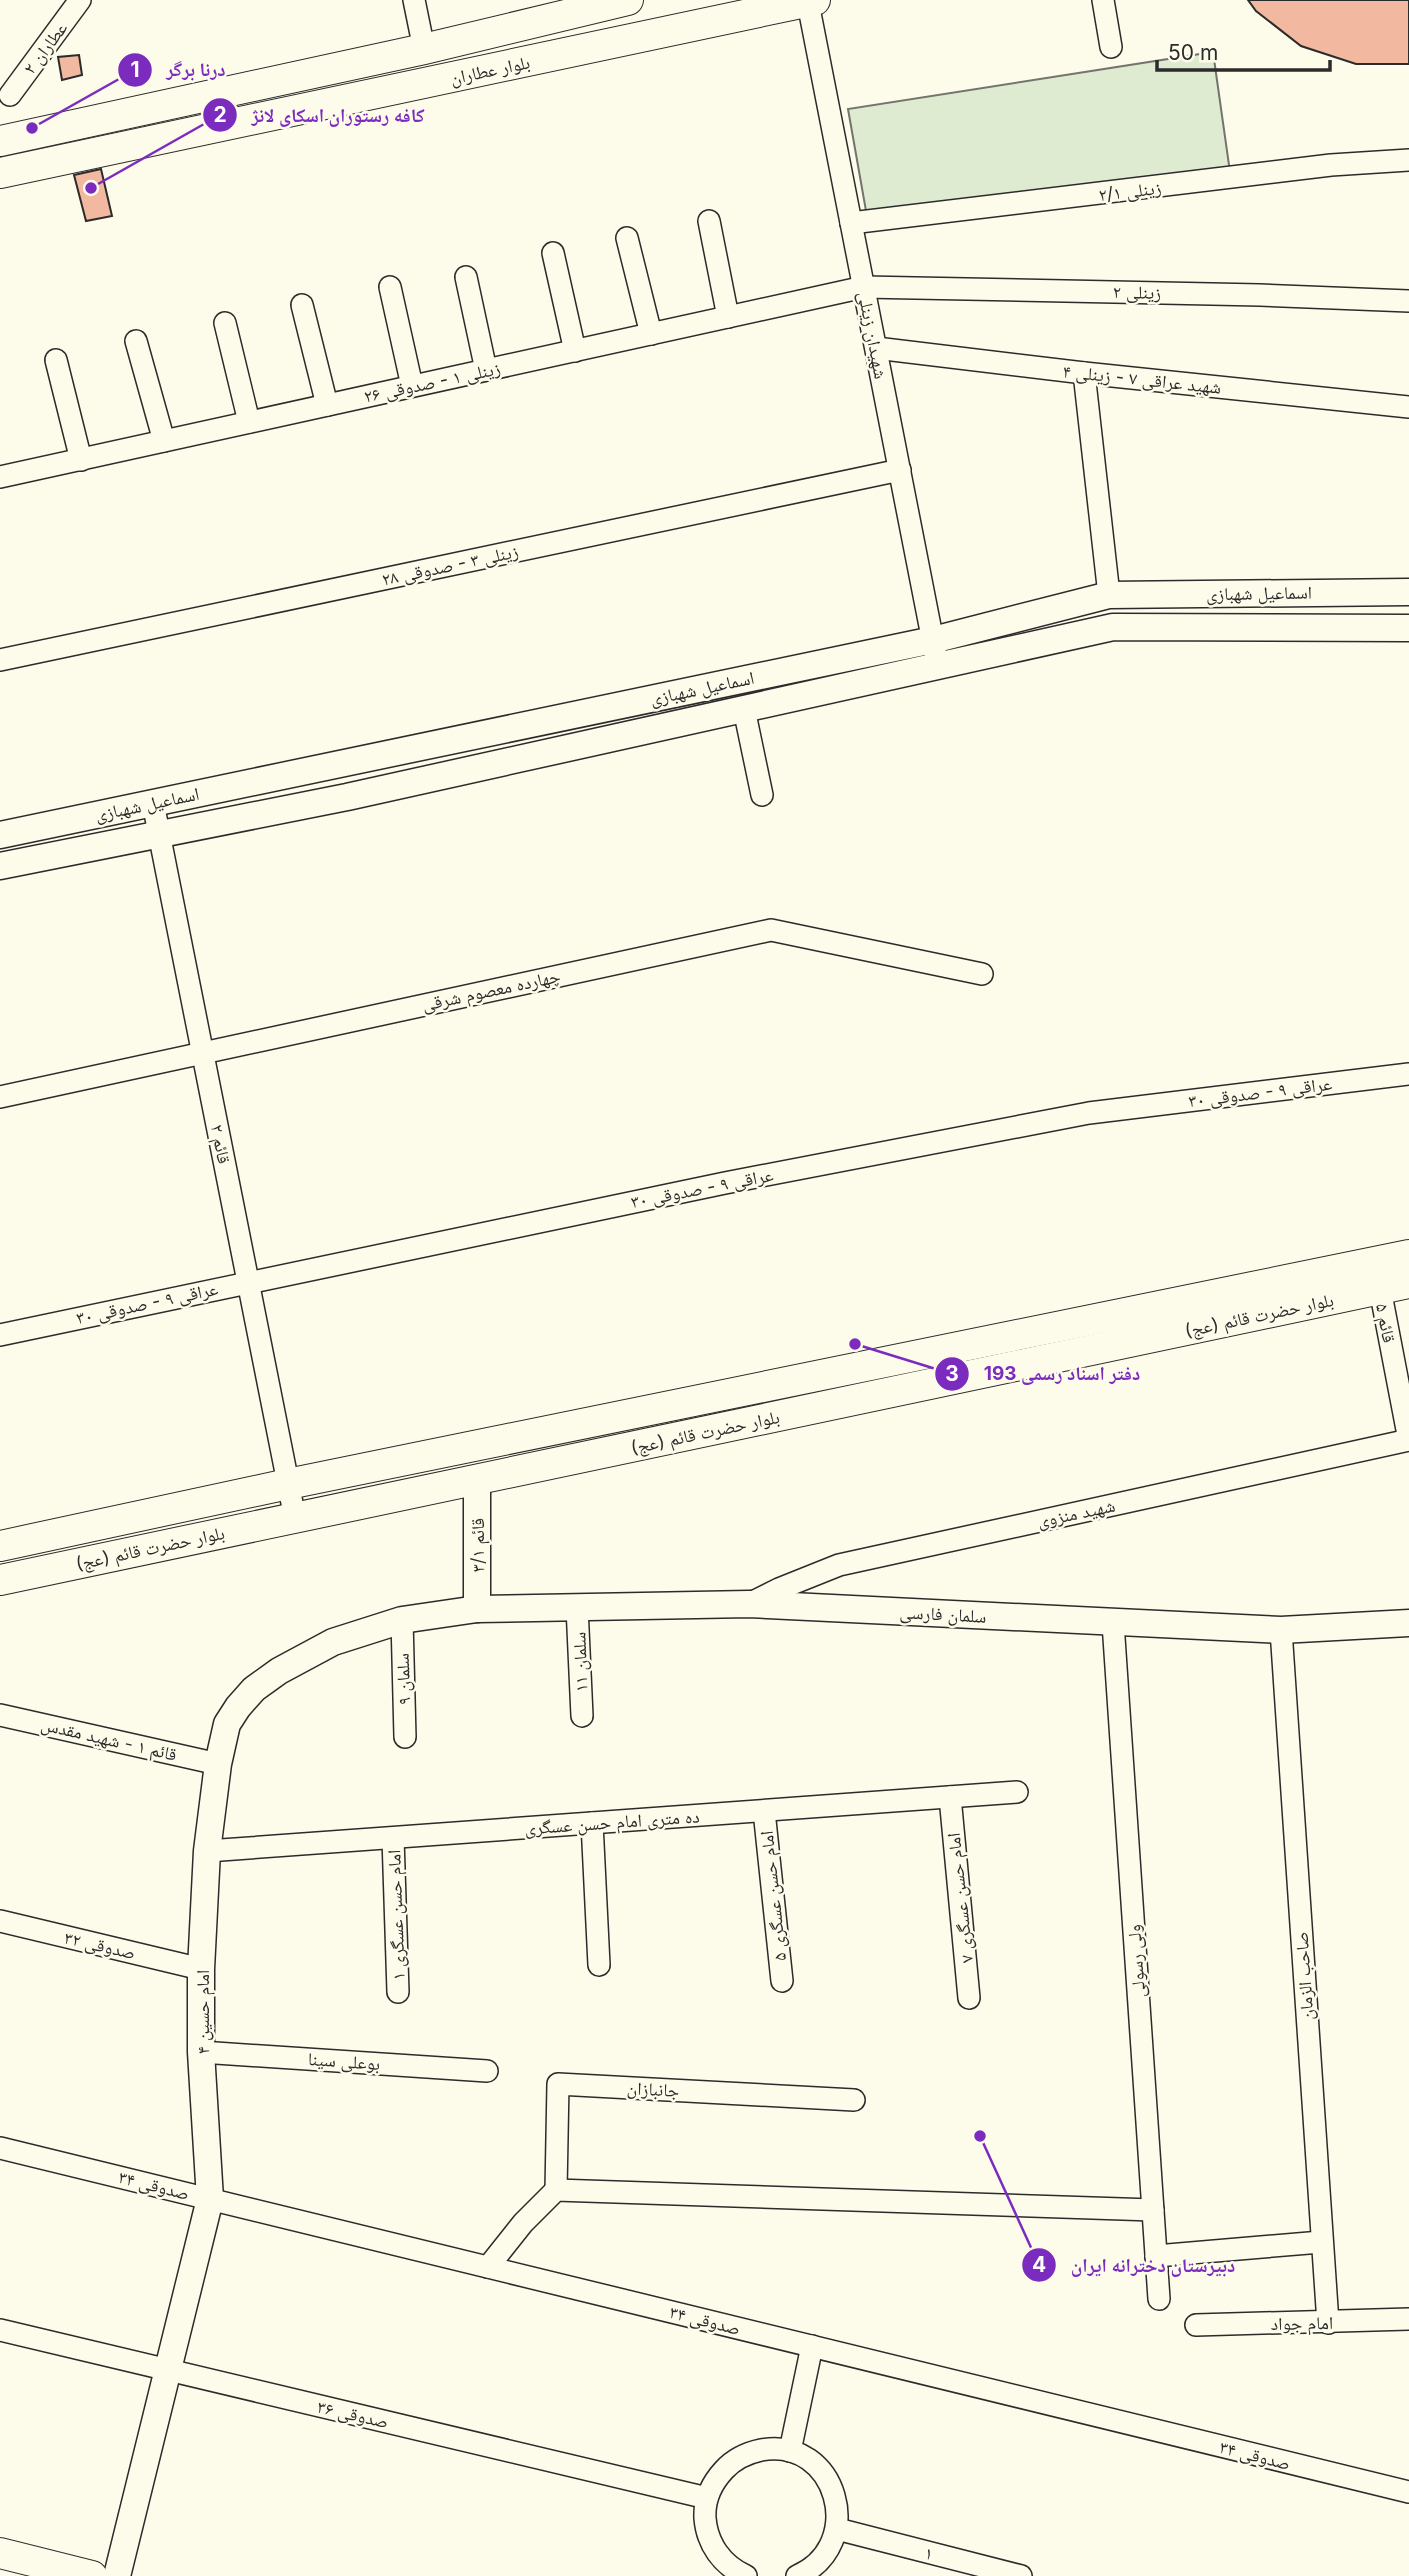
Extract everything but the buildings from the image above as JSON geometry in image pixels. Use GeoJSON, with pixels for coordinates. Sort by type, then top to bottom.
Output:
{"type":"FeatureCollection","features":[{"type":"Feature","properties":{"kind":"main road","name":"بلوار عطاران"},"geometry":{"type":"LineString","coordinates":[[0,141],[424,49],[543,10],[628,0]]}},
{"type":"Feature","properties":{"kind":"main road","name":"بلوار عطاران"},"geometry":{"type":"LineString","coordinates":[[0,173],[811,1]]}},
{"type":"Feature","properties":{"kind":"main road","name":"بلوار حضرت قائم (عج)"},"geometry":{"type":"LineString","coordinates":[[0,1546],[288,1484],[1409,1255]]}},
{"type":"Feature","properties":{"kind":"main road"},"geometry":{"type":"LineString","coordinates":[[1380,1289],[1409,1283]]}},
{"type":"Feature","properties":{"kind":"main road","name":"بلوار حضرت قائم (عج)"},"geometry":{"type":"LineString","coordinates":[[0,1580],[1380,1289],[1409,1294]]}},
{"type":"Feature","properties":{"kind":"main road"},"geometry":{"type":"LineString","coordinates":[[0,2553],[92,2576]]}},
{"type":"Feature","properties":{"kind":"street","name":"عطاران ۲"},"geometry":{"type":"LineString","coordinates":[[10,95],[80,0]]}},
{"type":"Feature","properties":{"kind":"street"},"geometry":{"type":"LineString","coordinates":[[414,0],[424,49]]}},
{"type":"Feature","properties":{"kind":"street"},"geometry":{"type":"LineString","coordinates":[[1103,0],[1111,47]]}},
{"type":"Feature","properties":{"kind":"street","name":"شهیدان زینلی"},"geometry":{"type":"LineString","coordinates":[[811,1],[851,223],[939,667]]}},
{"type":"Feature","properties":{"kind":"street","name":"زینلی ۲/۱"},"geometry":{"type":"LineString","coordinates":[[851,223],[1144,190],[1331,165],[1409,160]]}},
{"type":"Feature","properties":{"kind":"street"},"geometry":{"type":"LineString","coordinates":[[709,221],[728,317]]}},
{"type":"Feature","properties":{"kind":"street"},"geometry":{"type":"LineString","coordinates":[[627,238],[651,334]]}},
{"type":"Feature","properties":{"kind":"street"},"geometry":{"type":"LineString","coordinates":[[553,253],[575,351]]}},
{"type":"Feature","properties":{"kind":"street"},"geometry":{"type":"LineString","coordinates":[[466,277],[486,370]]}},
{"type":"Feature","properties":{"kind":"street"},"geometry":{"type":"LineString","coordinates":[[390,287],[412,386]]}},
{"type":"Feature","properties":{"kind":"street","name":"زینلی ۱ - صدوقی ۲۶"},"geometry":{"type":"LineString","coordinates":[[1,473],[81,460],[864,287]]}},
{"type":"Feature","properties":{"kind":"street","name":"زینلی ۲"},"geometry":{"type":"LineString","coordinates":[[864,287],[1260,295],[1409,301]]}},
{"type":"Feature","properties":{"kind":"street"},"geometry":{"type":"LineString","coordinates":[[302,305],[327,405]]}},
{"type":"Feature","properties":{"kind":"street"},"geometry":{"type":"LineString","coordinates":[[225,323],[249,422]]}},
{"type":"Feature","properties":{"kind":"street"},"geometry":{"type":"LineString","coordinates":[[136,341],[164,441]]}},
{"type":"Feature","properties":{"kind":"street","name":"شهید عراقی ۷ - زینلی ۴"},"geometry":{"type":"LineString","coordinates":[[876,348],[1409,407]]}},
{"type":"Feature","properties":{"kind":"street"},"geometry":{"type":"LineString","coordinates":[[56,360],[81,460]]}},
{"type":"Feature","properties":{"kind":"street"},"geometry":{"type":"LineString","coordinates":[[1084,373],[1109,595]]}},
{"type":"Feature","properties":{"kind":"street","name":"زینلی ۳ - صدوقی ۲۸"},"geometry":{"type":"LineString","coordinates":[[0,660],[900,470]]}},
{"type":"Feature","properties":{"kind":"street","name":"اسماعیل شهبازی"},"geometry":{"type":"LineString","coordinates":[[0,835],[933,640],[1109,595],[1409,592]]}},
{"type":"Feature","properties":{"kind":"street","name":"اسماعیل شهبازی"},"geometry":{"type":"LineString","coordinates":[[0,866],[360,794],[939,667],[1113,626],[1409,628]]}},
{"type":"Feature","properties":{"kind":"street"},"geometry":{"type":"LineString","coordinates":[[744,709],[762,795]]}},
{"type":"Feature","properties":{"kind":"street","name":"قائم ۲"},"geometry":{"type":"LineString","coordinates":[[153,803],[295,1518]]}},
{"type":"Feature","properties":{"kind":"street","name":"چهارده معصوم شرقی"},"geometry":{"type":"LineString","coordinates":[[0,1097],[771,930],[982,974]]}},
{"type":"Feature","properties":{"kind":"street","name":"عراقی ۹ - صدوقی ۳۰"},"geometry":{"type":"LineString","coordinates":[[0,1335],[725,1183],[1089,1112],[1409,1074]]}},
{"type":"Feature","properties":{"kind":"street","name":"قائم ۵"},"geometry":{"type":"LineString","coordinates":[[1380,1289],[1409,1440]]}},
{"type":"Feature","properties":{"kind":"street","name":"شهید منزوی"},"geometry":{"type":"LineString","coordinates":[[749,1604],[779,1588],[839,1565],[1409,1440]]}},
{"type":"Feature","properties":{"kind":"street","name":"قائم ۳/۱"},"geometry":{"type":"LineString","coordinates":[[477,1481],[477,1609]]}},
{"type":"Feature","properties":{"kind":"street","name":"سلمان فارسی"},"geometry":{"type":"LineString","coordinates":[[477,1609],[749,1604],[1281,1630],[1409,1623]]}},
{"type":"Feature","properties":{"kind":"street","name":"سلمان ۱۱"},"geometry":{"type":"LineString","coordinates":[[578,1607],[582,1716]]}},
{"type":"Feature","properties":{"kind":"street","name":"امام حسین ۴"},"geometry":{"type":"LineString","coordinates":[[117,2576],[170,2370],[210,2199],[201,2052],[201,1969],[208,1851],[218,1764],[227,1724],[254,1689],[279,1671],[333,1642],[401,1620],[477,1609]]}},
{"type":"Feature","properties":{"kind":"street","name":"سلمان ۹"},"geometry":{"type":"LineString","coordinates":[[401,1620],[405,1737]]}},
{"type":"Feature","properties":{"kind":"street","name":"ولی رسولی"},"geometry":{"type":"LineString","coordinates":[[1113,1623],[1159,2299]]}},
{"type":"Feature","properties":{"kind":"street","name":"صاحب الزمان"},"geometry":{"type":"LineString","coordinates":[[1281,1630],[1328,2323]]}},
{"type":"Feature","properties":{"kind":"street","name":"قائم ۱ - شهید مقدس"},"geometry":{"type":"LineString","coordinates":[[0,1715],[218,1764]]}},
{"type":"Feature","properties":{"kind":"street","name":"ده متری امام حسن عسگری"},"geometry":{"type":"LineString","coordinates":[[208,1851],[1017,1793]]}},
{"type":"Feature","properties":{"kind":"street","name":"امام حسن عسگری ۷"},"geometry":{"type":"LineString","coordinates":[[950,1797],[969,1998]]}},
{"type":"Feature","properties":{"kind":"street","name":"امام حسن عسگری ۵"},"geometry":{"type":"LineString","coordinates":[[764,1811],[782,1981]]}},
{"type":"Feature","properties":{"kind":"street"},"geometry":{"type":"LineString","coordinates":[[592,1823],[599,1965]]}},
{"type":"Feature","properties":{"kind":"street","name":"امام حسن عسگری ۱"},"geometry":{"type":"LineString","coordinates":[[393,1838],[398,1992]]}},
{"type":"Feature","properties":{"kind":"street","name":"صدوقی ۳۲"},"geometry":{"type":"LineString","coordinates":[[0,1921],[201,1969]]}},
{"type":"Feature","properties":{"kind":"street","name":"بوعلی سینا"},"geometry":{"type":"LineString","coordinates":[[201,2052],[487,2071]]}},
{"type":"Feature","properties":{"kind":"street","name":"جانبازان"},"geometry":{"type":"LineString","coordinates":[[556,2190],[558,2084],[854,2099]]}},
{"type":"Feature","properties":{"kind":"street","name":"صدوقی ۳۴"},"geometry":{"type":"LineString","coordinates":[[0,2148],[1409,2492]]}},
{"type":"Feature","properties":{"kind":"street"},"geometry":{"type":"LineString","coordinates":[[488,2267],[523,2223],[556,2190],[1153,2210]]}},
{"type":"Feature","properties":{"kind":"street"},"geometry":{"type":"LineString","coordinates":[[1156,2256],[1321,2242]]}},
{"type":"Feature","properties":{"kind":"street","name":"امام جواد"},"geometry":{"type":"LineString","coordinates":[[1196,2325],[1409,2319]]}},
{"type":"Feature","properties":{"kind":"street","name":"صدوقی ۳۶"},"geometry":{"type":"LineString","coordinates":[[0,2330],[707,2498]]}},
{"type":"Feature","properties":{"kind":"street"},"geometry":{"type":"LineString","coordinates":[[790,2451],[812,2346]]}},
{"type":"Feature","properties":{"kind":"street"},"geometry":{"type":"LineString","coordinates":[[746,2576],[727,2565],[715,2551],[705,2516],[707,2498],[716,2479],[730,2463],[748,2453],[769,2449],[790,2451],[815,2465],[825,2475],[837,2501],[837,2529],[829,2548],[817,2564],[797,2576]]}},
{"type":"Feature","properties":{"kind":"street","name":"۱"},"geometry":{"type":"LineString","coordinates":[[837,2529],[1021,2576]]}},
{"type":"Feature","properties":{"kind":"green space"},"geometry":{"type":"Polygon","coordinates":[[[1213,52],[1230,172],[866,211],[848,109],[1213,52]]]}},
{"type":"Feature","properties":{"kind":"place","name":"درنا برگر"},"geometry":{"type":"Point","coordinates":[32,128]}},
{"type":"Feature","properties":{"kind":"place","name":"کافه رستوران اسکای لانژ"},"geometry":{"type":"Point","coordinates":[91,188]}},
{"type":"Feature","properties":{"kind":"place","name":"دفتر اسناد رسمی 193"},"geometry":{"type":"Point","coordinates":[855,1344]}},
{"type":"Feature","properties":{"kind":"place","name":"دبیرستان دخترانه ایران"},"geometry":{"type":"Point","coordinates":[980,2136]}}]}
